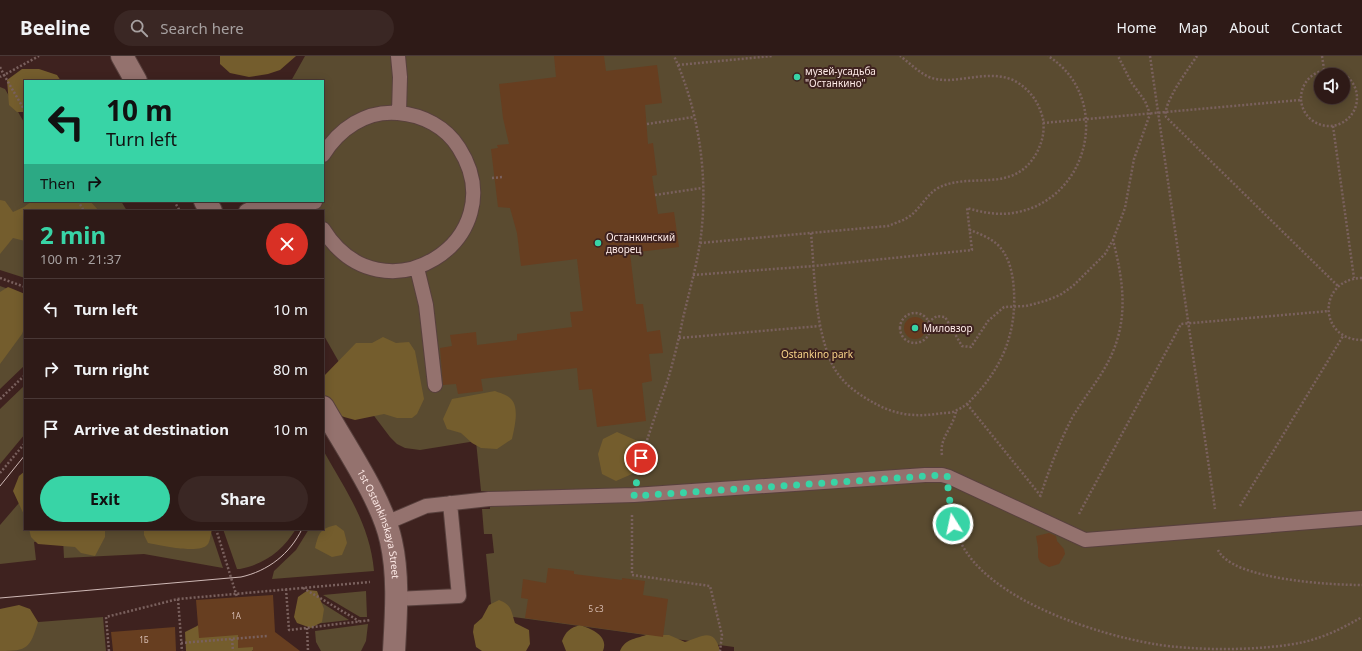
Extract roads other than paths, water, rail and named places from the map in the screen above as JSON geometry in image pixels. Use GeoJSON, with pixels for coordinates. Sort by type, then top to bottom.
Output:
{"type":"FeatureCollection","features":[{"type":"Feature","properties":{"kind":"street"},"geometry":{"type":"LineString","coordinates":[[122,56],[135,80]]}},
{"type":"Feature","properties":{"kind":"street","name":"1st Ostankinskaya Street"},"geometry":{"type":"LineString","coordinates":[[324,409],[374,497],[386,522],[394,560],[394,651]]}},
{"type":"Feature","properties":{"kind":"lane"},"geometry":{"type":"LineString","coordinates":[[398,56],[400,77],[399,113]]}},
{"type":"Feature","properties":{"kind":"lane"},"geometry":{"type":"LineString","coordinates":[[324,154],[337,135],[358,121],[381,113],[399,113],[418,116],[430,121],[450,136],[464,156],[472,180],[472,199],[469,218],[458,240],[440,257],[418,268],[393,272],[368,268],[357,263],[336,248],[324,230]]}},
{"type":"Feature","properties":{"kind":"lane"},"geometry":{"type":"LineString","coordinates":[[248,210],[315,205]]}},
{"type":"Feature","properties":{"kind":"lane"},"geometry":{"type":"LineString","coordinates":[[418,268],[426,305],[435,385]]}},
{"type":"Feature","properties":{"kind":"lane"},"geometry":{"type":"LineString","coordinates":[[386,522],[426,506],[489,499],[634,496],[946,476],[1034,515],[1085,540],[1362,518]]}},
{"type":"Feature","properties":{"kind":"lane"},"geometry":{"type":"LineString","coordinates":[[395,599],[459,596],[450,503]]}},
{"type":"Feature","properties":{"kind":"tram line"},"geometry":{"type":"LineString","coordinates":[[0,486],[24,456]]}},
{"type":"Feature","properties":{"kind":"tram line"},"geometry":{"type":"LineString","coordinates":[[0,598],[241,577],[269,566],[285,554],[301,530]]}},
{"type":"Feature","properties":{"kind":"place","name":"музей-усадьба \"Останкино\""},"geometry":{"type":"Point","coordinates":[797,77]}},
{"type":"Feature","properties":{"kind":"place","name":"Останкинский дворец"},"geometry":{"type":"Point","coordinates":[598,243]}},
{"type":"Feature","properties":{"kind":"place","name":"Миловзор"},"geometry":{"type":"Point","coordinates":[915,328]}},
{"type":"Feature","properties":{"kind":"park label","name":"Ostankino park"},"geometry":{"type":"Point","coordinates":[817,354]}}]}
